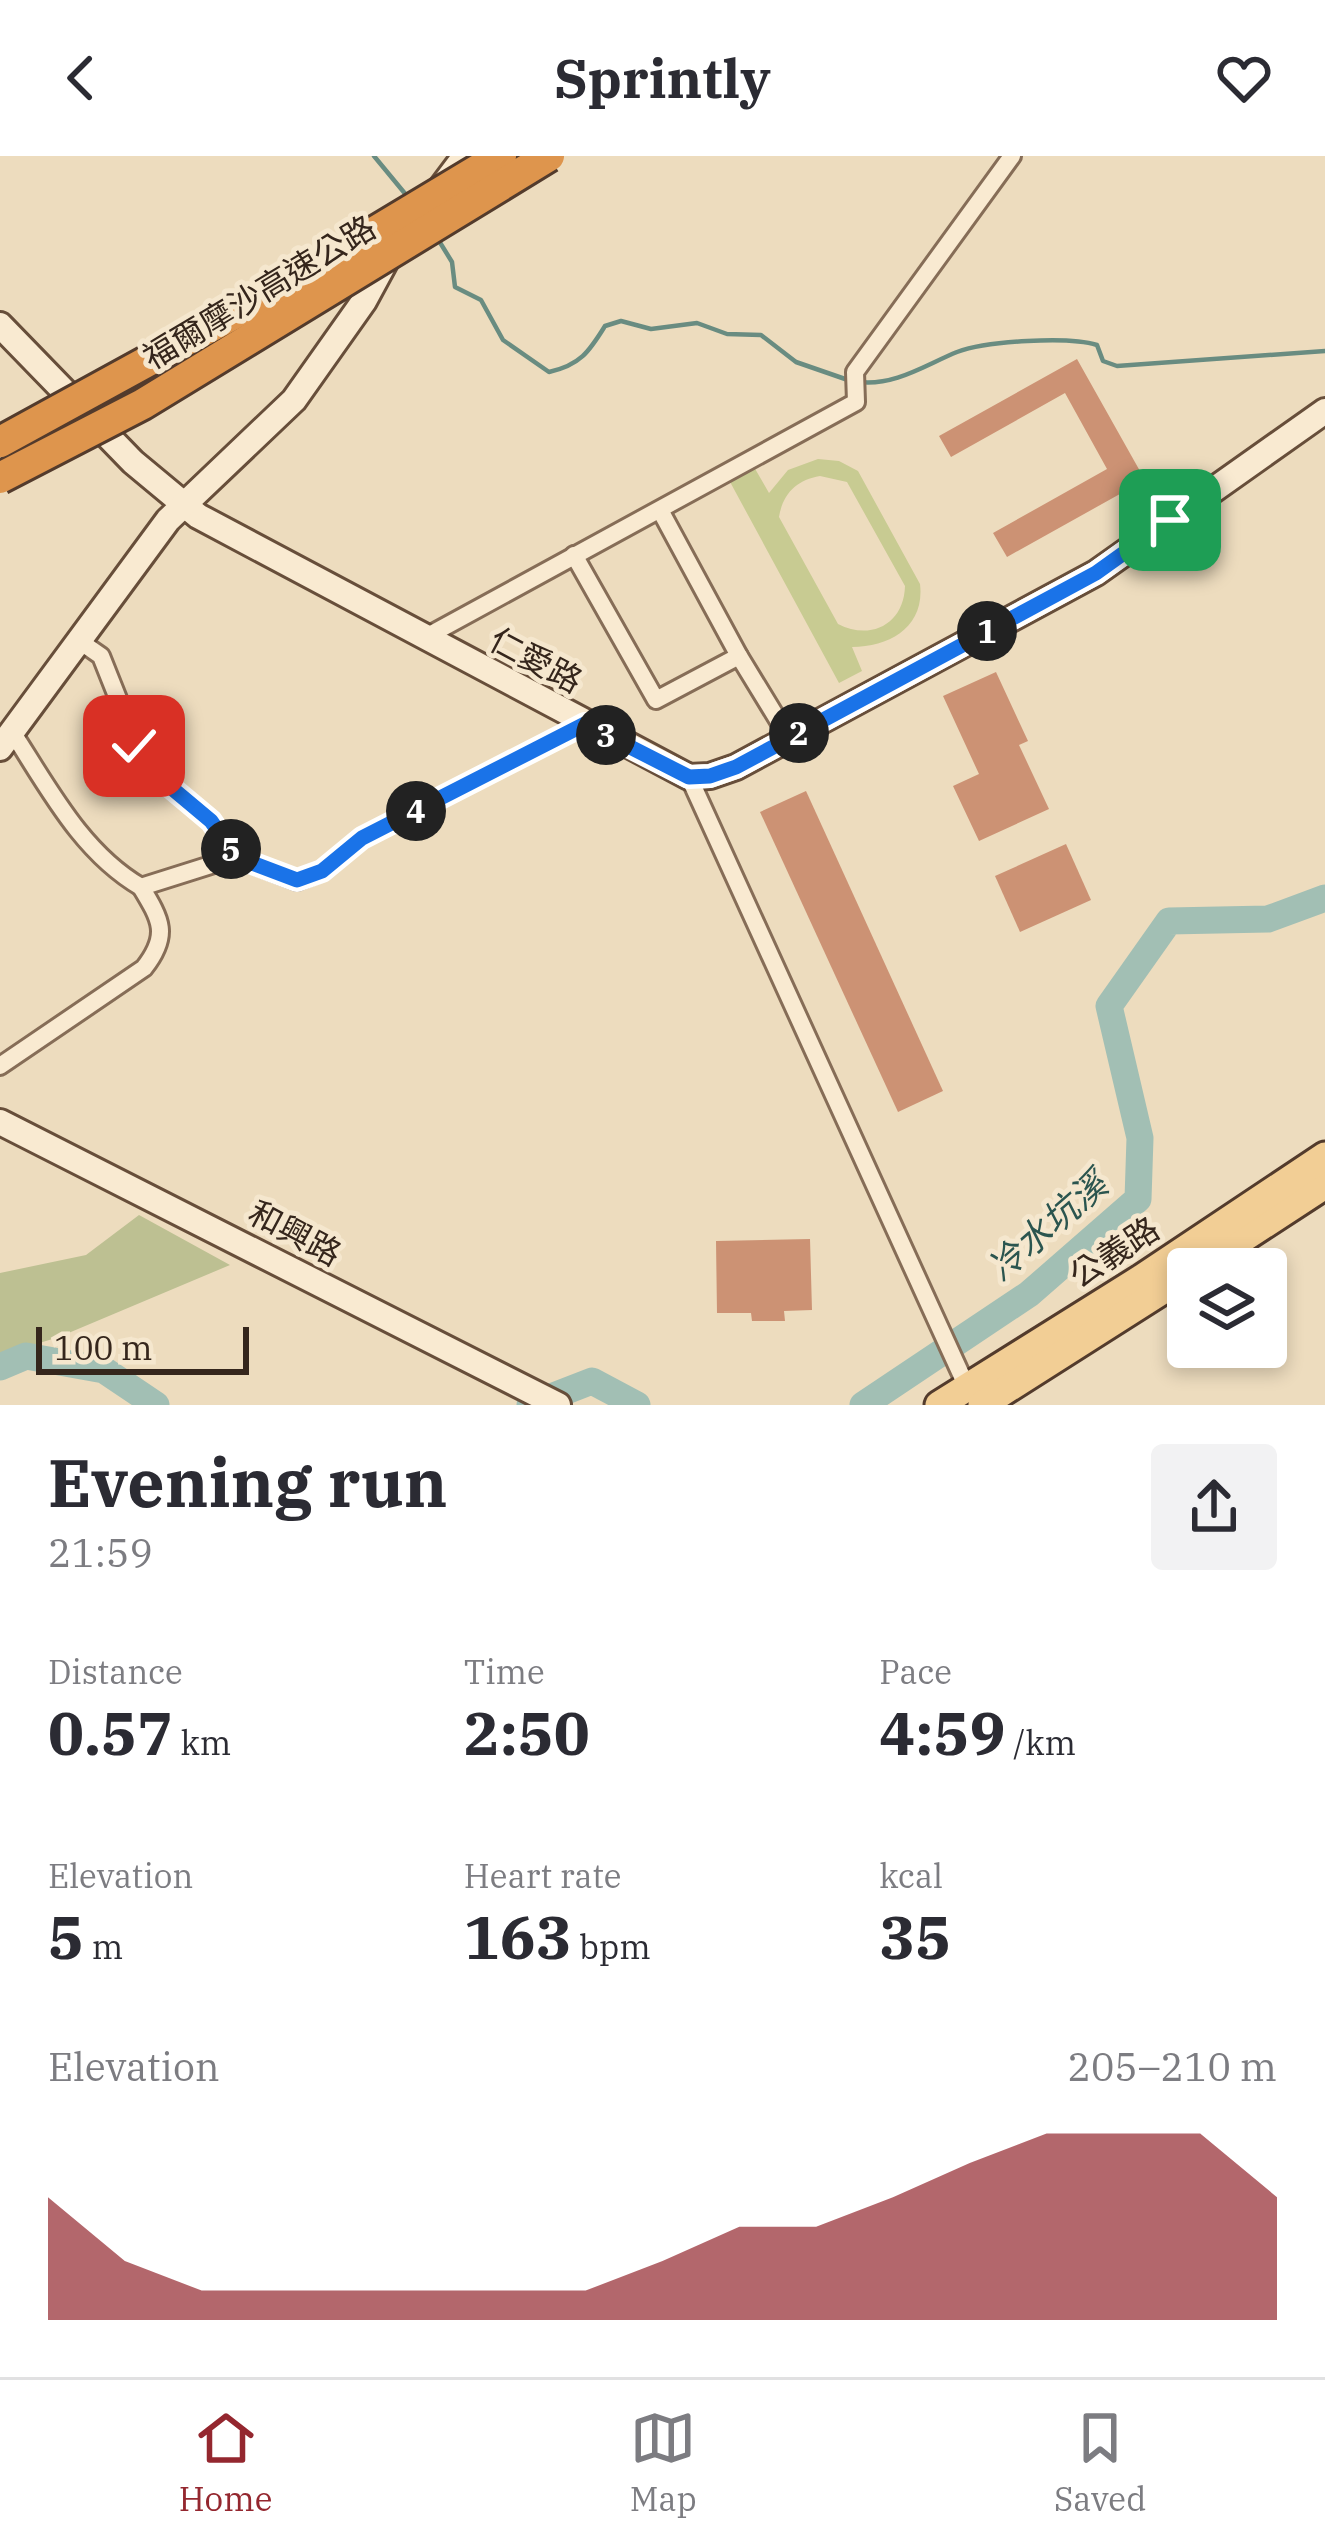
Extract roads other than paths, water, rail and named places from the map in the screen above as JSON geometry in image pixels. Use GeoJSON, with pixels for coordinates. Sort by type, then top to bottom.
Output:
{"type":"FeatureCollection","features":[{"type":"Feature","properties":{"kind":"highway","name":"福爾摩沙高速公路"},"geometry":{"type":"LineString","coordinates":[[0,442],[283,287],[501,156]]}},
{"type":"Feature","properties":{"kind":"highway","name":"福爾摩沙高速公路"},"geometry":{"type":"LineString","coordinates":[[0,478],[143,404],[549,156]]}},
{"type":"Feature","properties":{"kind":"main road","name":"公義路"},"geometry":{"type":"LineString","coordinates":[[971,1392],[1325,1156]]}},
{"type":"Feature","properties":{"kind":"main road","name":"公義路"},"geometry":{"type":"LineString","coordinates":[[1228,1248],[1325,1185]]}},
{"type":"Feature","properties":{"kind":"main road","name":"公義路"},"geometry":{"type":"LineString","coordinates":[[939,1405],[1167,1285]]}},
{"type":"Feature","properties":{"kind":"street"},"geometry":{"type":"LineString","coordinates":[[0,1066],[143,968],[156,952],[160,934],[159,918],[141,887],[117,874],[88,846],[6,739],[168,520],[294,400],[364,301],[379,268],[466,156]]}},
{"type":"Feature","properties":{"kind":"street"},"geometry":{"type":"LineString","coordinates":[[424,638],[856,402],[855,381],[1012,156]]}},
{"type":"Feature","properties":{"kind":"street","name":"仁愛路"},"geometry":{"type":"LineString","coordinates":[[0,325],[133,462],[184,506],[689,777]]}},
{"type":"Feature","properties":{"kind":"street"},"geometry":{"type":"LineString","coordinates":[[971,1392],[939,1333],[769,946],[689,777],[736,767],[1096,573],[1325,411]]}},
{"type":"Feature","properties":{"kind":"street"},"geometry":{"type":"LineString","coordinates":[[660,510],[789,738]]}},
{"type":"Feature","properties":{"kind":"street"},"geometry":{"type":"LineString","coordinates":[[574,555],[656,700],[739,656]]}},
{"type":"Feature","properties":{"kind":"street"},"geometry":{"type":"LineString","coordinates":[[78,640],[101,656],[143,764],[211,821],[236,857],[297,880],[322,871],[362,838],[585,724]]}},
{"type":"Feature","properties":{"kind":"street"},"geometry":{"type":"LineString","coordinates":[[141,887],[236,857]]}},
{"type":"Feature","properties":{"kind":"street","name":"和興路"},"geometry":{"type":"LineString","coordinates":[[0,1122],[558,1405]]}},
{"type":"Feature","properties":{"kind":"waterway"},"geometry":{"type":"LineString","coordinates":[[374,156],[407,196]]}},
{"type":"Feature","properties":{"kind":"waterway"},"geometry":{"type":"LineString","coordinates":[[436,236],[452,262],[455,287],[481,300],[503,340],[549,372],[583,356],[605,326],[621,321],[651,329],[697,323],[727,334],[761,335],[796,362],[848,380]]}},
{"type":"Feature","properties":{"kind":"waterway"},"geometry":{"type":"LineString","coordinates":[[859,382],[897,378],[970,348],[1027,341],[1097,345],[1103,361],[1117,366],[1325,351]]}},
{"type":"Feature","properties":{"kind":"waterway","name":"冷水坑溪"},"geometry":{"type":"LineString","coordinates":[[863,1405],[1029,1294],[1138,1199],[1140,1138],[1109,1006],[1169,921],[1268,919],[1325,898]]}},
{"type":"Feature","properties":{"kind":"waterway","name":"冷水坑溪"},"geometry":{"type":"LineString","coordinates":[[0,1367],[26,1356],[104,1370],[156,1405]]}},
{"type":"Feature","properties":{"kind":"waterway","name":"冷水坑溪"},"geometry":{"type":"LineString","coordinates":[[530,1405],[592,1381],[637,1405]]}}]}
